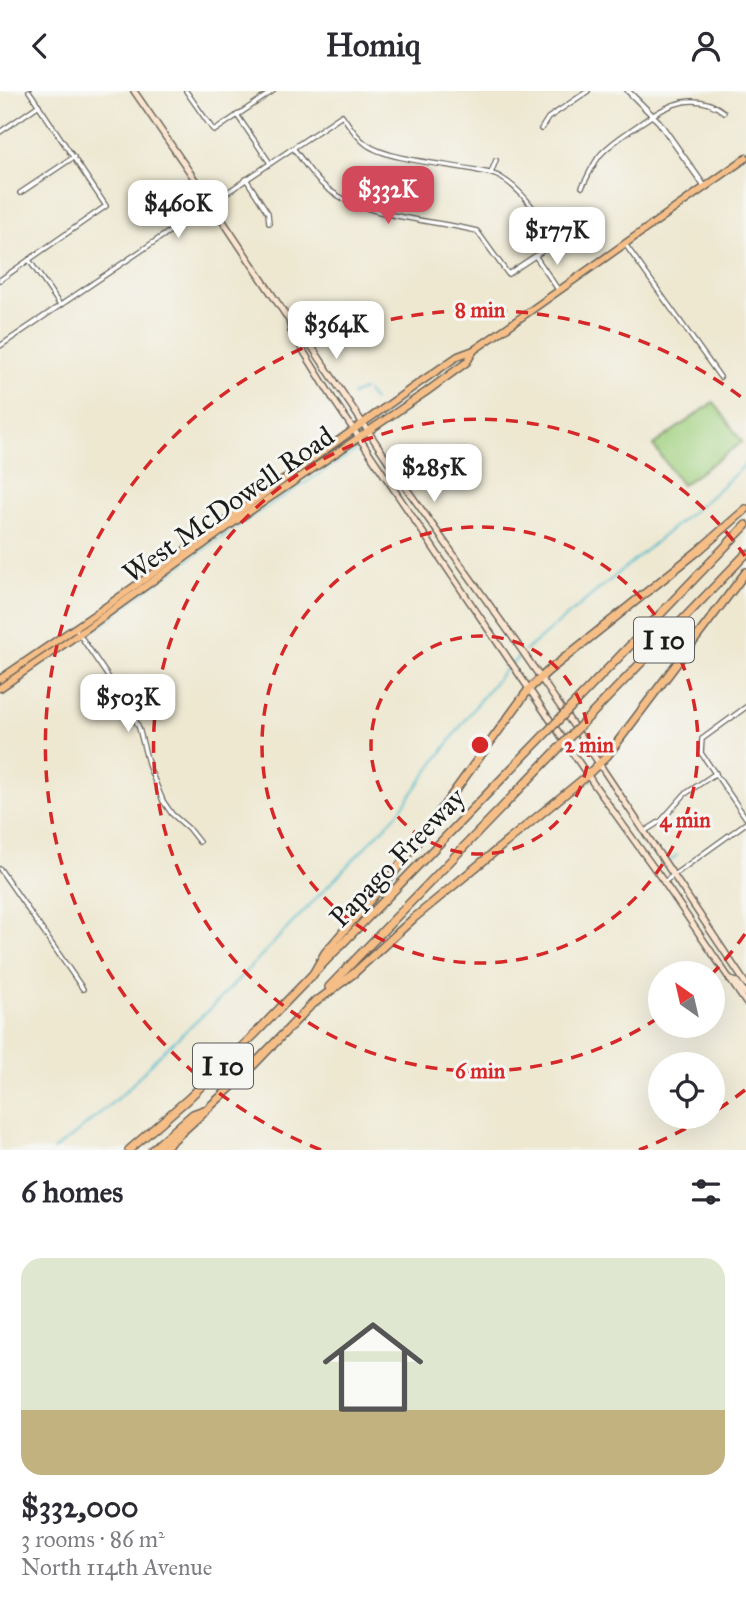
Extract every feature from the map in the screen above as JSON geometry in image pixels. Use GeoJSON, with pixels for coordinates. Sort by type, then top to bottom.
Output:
{"type":"FeatureCollection","features":[{"type":"Feature","properties":{"kind":"highway"},"geometry":{"type":"LineString","coordinates":[[312,975],[324,953],[396,871],[529,689],[746,509]]}},
{"type":"Feature","properties":{"kind":"highway","name":"Papago Freeway"},"geometry":{"type":"LineString","coordinates":[[129,1150],[214,1075],[746,525]]}},
{"type":"Feature","properties":{"kind":"highway","name":"Papago Freeway"},"geometry":{"type":"LineString","coordinates":[[162,1150],[260,1058],[746,554]]}},
{"type":"Feature","properties":{"kind":"highway"},"geometry":{"type":"LineString","coordinates":[[313,1003],[352,974],[414,918],[599,764],[746,572]]}},
{"type":"Feature","properties":{"kind":"highway"},"geometry":{"type":"LineString","coordinates":[[152,1150],[193,1114],[208,1109]]}},
{"type":"Feature","properties":{"kind":"main road"},"geometry":{"type":"LineString","coordinates":[[134,91],[289,320],[298,326],[541,678],[746,984]]}},
{"type":"Feature","properties":{"kind":"main road","name":"West McDowell Road"},"geometry":{"type":"LineString","coordinates":[[0,688],[353,429],[458,356],[474,350],[746,158]]}},
{"type":"Feature","properties":{"kind":"main road"},"geometry":{"type":"LineString","coordinates":[[289,320],[291,331],[353,429],[746,1003]]}},
{"type":"Feature","properties":{"kind":"main road","name":"West McDowell Road"},"geometry":{"type":"LineString","coordinates":[[0,679],[77,631],[369,432],[467,362],[474,350]]}},
{"type":"Feature","properties":{"kind":"main road"},"geometry":{"type":"LineString","coordinates":[[433,546],[443,539]]}},
{"type":"Feature","properties":{"kind":"main road"},"geometry":{"type":"LineString","coordinates":[[730,979],[737,982],[746,994]]}},
{"type":"Feature","properties":{"kind":"street"},"geometry":{"type":"LineString","coordinates":[[0,280],[106,206],[29,91]]}},
{"type":"Feature","properties":{"kind":"street"},"geometry":{"type":"LineString","coordinates":[[186,91],[214,131],[273,91]]}},
{"type":"Feature","properties":{"kind":"street"},"geometry":{"type":"LineString","coordinates":[[541,129],[548,118],[588,91]]}},
{"type":"Feature","properties":{"kind":"street"},"geometry":{"type":"LineString","coordinates":[[628,91],[653,115],[705,187]]}},
{"type":"Feature","properties":{"kind":"street"},"geometry":{"type":"LineString","coordinates":[[582,187],[599,156],[616,139],[678,100],[692,96],[706,97],[724,112]]}},
{"type":"Feature","properties":{"kind":"street"},"geometry":{"type":"LineString","coordinates":[[0,132],[39,105]]}},
{"type":"Feature","properties":{"kind":"street"},"geometry":{"type":"LineString","coordinates":[[237,114],[270,163]]}},
{"type":"Feature","properties":{"kind":"street"},"geometry":{"type":"LineString","coordinates":[[0,346],[246,179],[342,115],[366,145],[380,151],[491,173],[511,185],[525,198],[556,242],[508,275],[477,231],[369,209],[339,196],[324,186],[293,148]]}},
{"type":"Feature","properties":{"kind":"street"},"geometry":{"type":"LineString","coordinates":[[20,193],[74,157]]}},
{"type":"Feature","properties":{"kind":"street"},"geometry":{"type":"LineString","coordinates":[[491,173],[496,160]]}},
{"type":"Feature","properties":{"kind":"street"},"geometry":{"type":"LineString","coordinates":[[246,179],[268,213],[269,223]]}},
{"type":"Feature","properties":{"kind":"street"},"geometry":{"type":"LineString","coordinates":[[625,244],[720,377]]}},
{"type":"Feature","properties":{"kind":"street"},"geometry":{"type":"LineString","coordinates":[[536,257],[559,291]]}},
{"type":"Feature","properties":{"kind":"street"},"geometry":{"type":"LineString","coordinates":[[29,260],[60,305]]}},
{"type":"Feature","properties":{"kind":"street"},"geometry":{"type":"LineString","coordinates":[[77,631],[132,712],[149,767],[163,800],[172,814],[199,842]]}},
{"type":"Feature","properties":{"kind":"street"},"geometry":{"type":"LineString","coordinates":[[664,882],[746,820],[701,753],[700,743],[705,736],[746,707]]}},
{"type":"Feature","properties":{"kind":"street"},"geometry":{"type":"LineString","coordinates":[[644,832],[661,821],[685,794],[716,773]]}},
{"type":"Feature","properties":{"kind":"street"},"geometry":{"type":"LineString","coordinates":[[0,869],[83,989]]}},
{"type":"Feature","properties":{"kind":"green space"},"geometry":{"type":"Polygon","coordinates":[[[714,402],[742,442],[682,485],[653,445],[714,402]]]}},
{"type":"Feature","properties":{"kind":"waterway"},"geometry":{"type":"LineString","coordinates":[[352,395],[363,390]]}},
{"type":"Feature","properties":{"kind":"waterway"},"geometry":{"type":"LineString","coordinates":[[367,392],[374,401]]}},
{"type":"Feature","properties":{"kind":"waterway"},"geometry":{"type":"LineString","coordinates":[[97,629],[143,592],[249,518],[359,449]]}},
{"type":"Feature","properties":{"kind":"waterway"},"geometry":{"type":"LineString","coordinates":[[525,651],[746,464]]}},
{"type":"Feature","properties":{"kind":"waterway"},"geometry":{"type":"LineString","coordinates":[[53,1150],[126,1091],[158,1056],[211,1008],[397,814],[479,701],[521,655]]}},
{"type":"Feature","properties":{"kind":"waterway"},"geometry":{"type":"LineString","coordinates":[[670,861],[677,855]]}}]}
